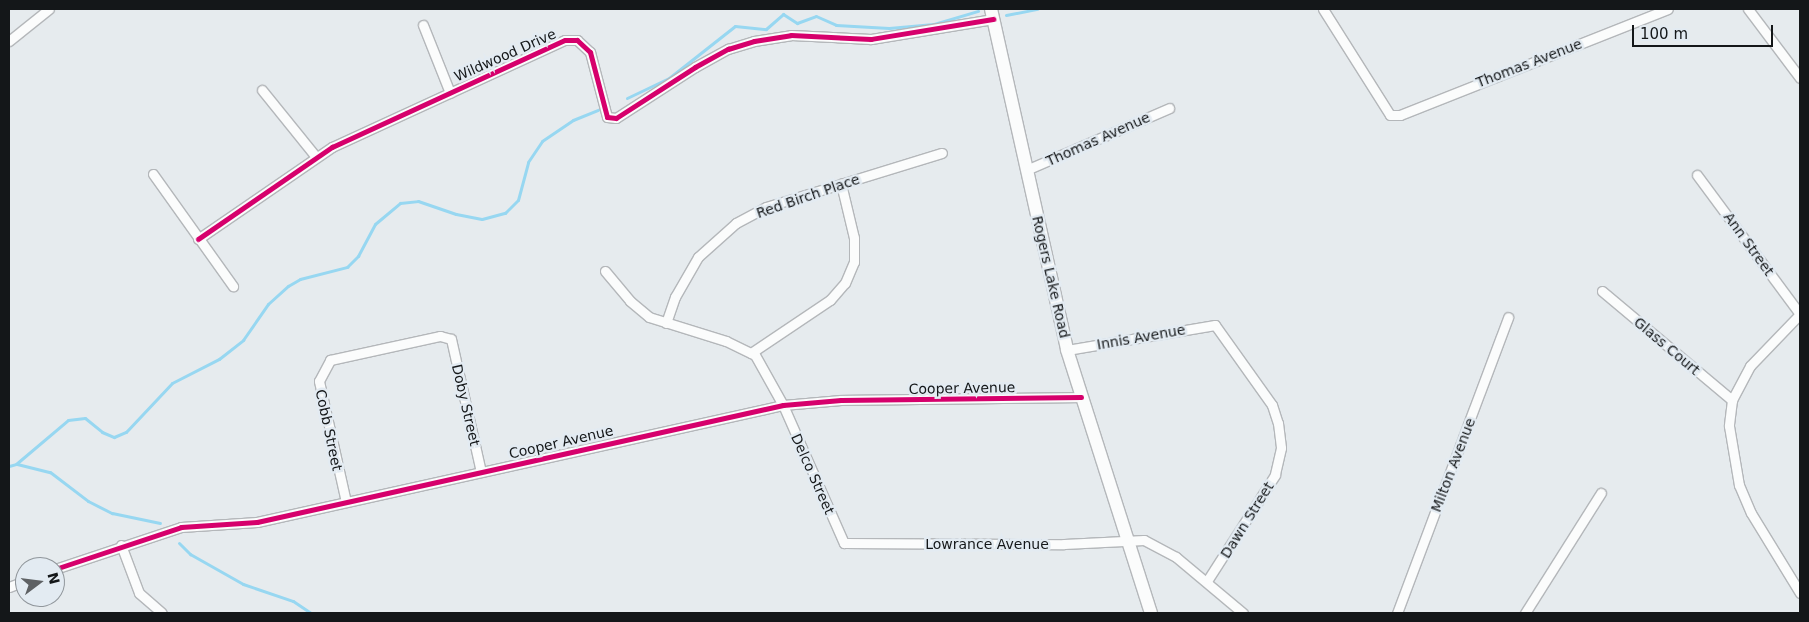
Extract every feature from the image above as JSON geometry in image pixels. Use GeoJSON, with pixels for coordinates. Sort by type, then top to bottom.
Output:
{"type":"FeatureCollection","features":[{"type":"Feature","properties":{"kind":"main road","name":"Rogers Lake Road"},"geometry":{"type":"LineString","coordinates":[[992,14],[1067,350],[1151,613]]}},
{"type":"Feature","properties":{"kind":"street"},"geometry":{"type":"LineString","coordinates":[[9,41],[49,9]]}},
{"type":"Feature","properties":{"kind":"street","name":"Thomas Avenue"},"geometry":{"type":"LineString","coordinates":[[1323,9],[1334,32],[1390,115],[1400,115],[1668,9]]}},
{"type":"Feature","properties":{"kind":"street"},"geometry":{"type":"LineString","coordinates":[[1748,9],[1800,78]]}},
{"type":"Feature","properties":{"kind":"street","name":"Wildwood Drive"},"geometry":{"type":"LineString","coordinates":[[198,238],[316,157],[551,45],[577,40],[590,52],[607,118],[616,118],[695,67],[728,49],[754,41],[791,35],[871,40],[992,14]]}},
{"type":"Feature","properties":{"kind":"street"},"geometry":{"type":"LineString","coordinates":[[423,25],[450,93]]}},
{"type":"Feature","properties":{"kind":"street"},"geometry":{"type":"LineString","coordinates":[[262,90],[316,157]]}},
{"type":"Feature","properties":{"kind":"street","name":"Thomas Avenue"},"geometry":{"type":"LineString","coordinates":[[1026,170],[1169,108]]}},
{"type":"Feature","properties":{"kind":"street","name":"Red Birch Place"},"geometry":{"type":"LineString","coordinates":[[666,323],[675,297],[698,258],[736,223],[766,207],[942,153]]}},
{"type":"Feature","properties":{"kind":"street"},"geometry":{"type":"LineString","coordinates":[[153,174],[233,286]]}},
{"type":"Feature","properties":{"kind":"street","name":"Ann Street"},"geometry":{"type":"LineString","coordinates":[[1697,175],[1800,314]]}},
{"type":"Feature","properties":{"kind":"street"},"geometry":{"type":"LineString","coordinates":[[605,271],[630,301],[649,317],[726,341],[751,353],[830,300],[845,283],[854,262],[854,238],[841,184]]}},
{"type":"Feature","properties":{"kind":"street","name":"Glass Court"},"geometry":{"type":"LineString","coordinates":[[1602,291],[1732,400]]}},
{"type":"Feature","properties":{"kind":"street"},"geometry":{"type":"LineString","coordinates":[[1800,314],[1750,366],[1732,400],[1729,426],[1730,449],[1739,485],[1752,513],[1800,594]]}},
{"type":"Feature","properties":{"kind":"street","name":"Milton Avenue"},"geometry":{"type":"LineString","coordinates":[[1397,613],[1508,317]]}},
{"type":"Feature","properties":{"kind":"street","name":"Innis Avenue"},"geometry":{"type":"LineString","coordinates":[[1067,350],[1215,324]]}},
{"type":"Feature","properties":{"kind":"street","name":"Dawn Street"},"geometry":{"type":"LineString","coordinates":[[1208,581],[1271,483],[1282,448],[1278,423],[1272,405],[1215,324]]}},
{"type":"Feature","properties":{"kind":"street","name":"Doby Street"},"geometry":{"type":"LineString","coordinates":[[330,360],[440,336],[451,339],[481,472]]}},
{"type":"Feature","properties":{"kind":"street","name":"Delco Street"},"geometry":{"type":"LineString","coordinates":[[751,353],[768,374],[844,544]]}},
{"type":"Feature","properties":{"kind":"street","name":"Cobb Street"},"geometry":{"type":"LineString","coordinates":[[330,360],[319,381],[346,502]]}},
{"type":"Feature","properties":{"kind":"street","name":"Cooper Avenue"},"geometry":{"type":"LineString","coordinates":[[65,566],[121,545],[181,526],[256,522],[783,405],[841,400],[1081,397]]}},
{"type":"Feature","properties":{"kind":"street"},"geometry":{"type":"LineString","coordinates":[[1525,613],[1601,493]]}},
{"type":"Feature","properties":{"kind":"street"},"geometry":{"type":"LineString","coordinates":[[1129,541],[1152,542],[1208,581],[1242,613]]}},
{"type":"Feature","properties":{"kind":"street","name":"Lowrance Avenue"},"geometry":{"type":"LineString","coordinates":[[844,544],[1064,544],[1129,541]]}},
{"type":"Feature","properties":{"kind":"street"},"geometry":{"type":"LineString","coordinates":[[121,545],[139,592],[162,613]]}},
{"type":"Feature","properties":{"kind":"waterway"},"geometry":{"type":"LineString","coordinates":[[1006,15],[1037,9]]}},
{"type":"Feature","properties":{"kind":"waterway"},"geometry":{"type":"LineString","coordinates":[[627,98],[669,78],[735,26],[766,29],[783,14],[797,23],[816,16],[836,25],[889,28],[934,24],[978,11]]}},
{"type":"Feature","properties":{"kind":"waterway"},"geometry":{"type":"LineString","coordinates":[[9,466],[16,464],[68,420],[85,418],[102,432],[114,437],[126,432],[172,383],[219,359],[243,340],[268,304],[288,286],[300,279],[347,267],[358,256],[375,224],[400,203],[418,201],[456,214],[482,219],[505,213],[518,200],[528,162],[542,141],[573,120],[598,110]]}},
{"type":"Feature","properties":{"kind":"waterway"},"geometry":{"type":"LineString","coordinates":[[17,464],[50,472],[88,501],[112,513],[160,523]]}},
{"type":"Feature","properties":{"kind":"waterway"},"geometry":{"type":"LineString","coordinates":[[179,543],[190,554],[243,584],[293,601],[311,613]]}},
{"type":"Feature","properties":{"kind":"cycle path"},"geometry":{"type":"LineString","coordinates":[[198,239],[332,147],[565,40],[577,40],[590,52],[607,117],[616,118],[695,67],[728,49],[754,41],[791,35],[871,39],[993,19]]}},
{"type":"Feature","properties":{"kind":"cycle path"},"geometry":{"type":"LineString","coordinates":[[65,566],[181,527],[257,522],[783,405],[841,400],[1081,397]]}}]}
